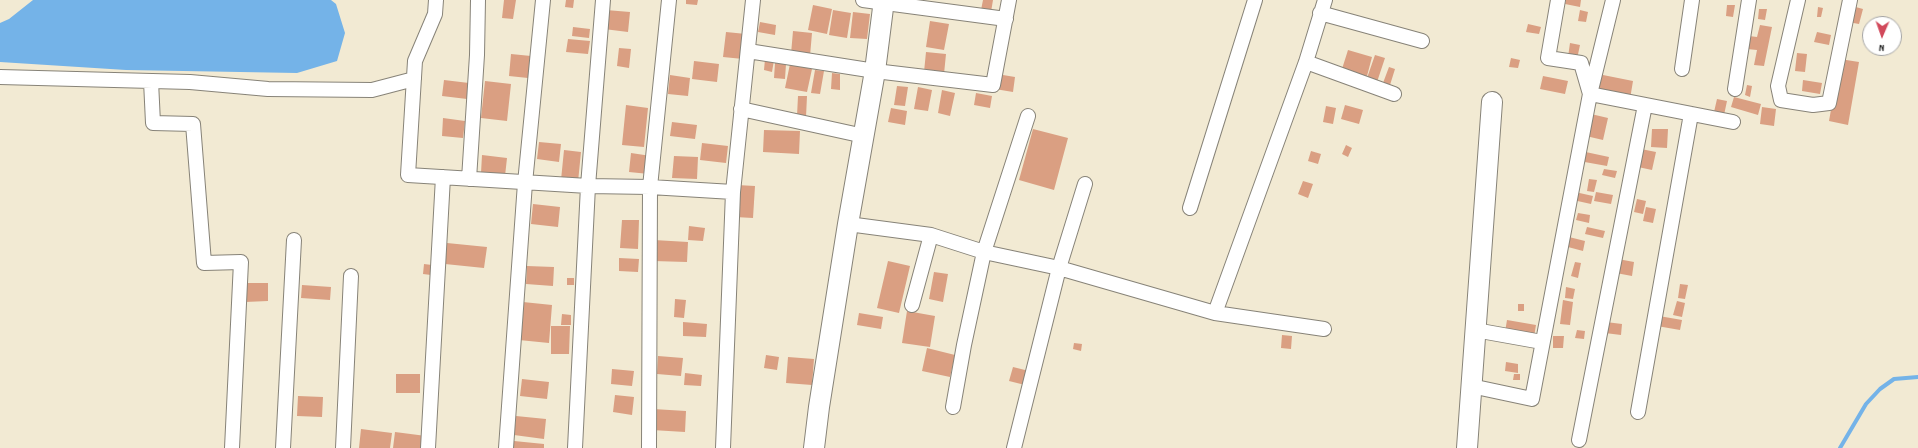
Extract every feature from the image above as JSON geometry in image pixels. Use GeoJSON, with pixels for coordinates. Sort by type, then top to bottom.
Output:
{"type":"FeatureCollection","features":[{"type":"Feature","properties":{"kind":"street"},"geometry":{"type":"LineString","coordinates":[[436,0],[434,14],[415,61],[408,175],[588,186],[650,187],[733,192]]}},
{"type":"Feature","properties":{"kind":"street"},"geometry":{"type":"LineString","coordinates":[[469,179],[477,55],[478,0]]}},
{"type":"Feature","properties":{"kind":"street"},"geometry":{"type":"LineString","coordinates":[[506,448],[525,182],[543,0]]}},
{"type":"Feature","properties":{"kind":"street"},"geometry":{"type":"LineString","coordinates":[[575,448],[588,186],[603,0]]}},
{"type":"Feature","properties":{"kind":"street"},"geometry":{"type":"LineString","coordinates":[[649,448],[650,187],[670,0]]}},
{"type":"Feature","properties":{"kind":"street"},"geometry":{"type":"LineString","coordinates":[[723,448],[733,192],[753,0]]}},
{"type":"Feature","properties":{"kind":"street"},"geometry":{"type":"LineString","coordinates":[[863,0],[1006,19]]}},
{"type":"Feature","properties":{"kind":"street"},"geometry":{"type":"LineString","coordinates":[[748,51],[875,71],[993,85],[1009,0]]}},
{"type":"Feature","properties":{"kind":"street"},"geometry":{"type":"LineString","coordinates":[[1190,208],[1254,0]]}},
{"type":"Feature","properties":{"kind":"street"},"geometry":{"type":"LineString","coordinates":[[1558,0],[1548,58],[1581,63],[1590,94]]}},
{"type":"Feature","properties":{"kind":"street"},"geometry":{"type":"LineString","coordinates":[[1471,386],[1532,399],[1590,94],[1612,0]]}},
{"type":"Feature","properties":{"kind":"street"},"geometry":{"type":"LineString","coordinates":[[1682,68],[1692,0]]}},
{"type":"Feature","properties":{"kind":"street"},"geometry":{"type":"LineString","coordinates":[[1735,89],[1749,0]]}},
{"type":"Feature","properties":{"kind":"street"},"geometry":{"type":"LineString","coordinates":[[1798,0],[1778,86],[1781,100],[1813,105],[1829,103],[1850,0]]}},
{"type":"Feature","properties":{"kind":"street"},"geometry":{"type":"LineString","coordinates":[[814,448],[848,224],[875,71],[884,2]]}},
{"type":"Feature","properties":{"kind":"street"},"geometry":{"type":"LineString","coordinates":[[1215,313],[1306,62],[1323,7],[1422,42]]}},
{"type":"Feature","properties":{"kind":"street"},"geometry":{"type":"LineString","coordinates":[[1306,62],[1394,94]]}},
{"type":"Feature","properties":{"kind":"street"},"geometry":{"type":"LineString","coordinates":[[0,77],[190,82],[268,89],[372,90],[414,79]]}},
{"type":"Feature","properties":{"kind":"street"},"geometry":{"type":"LineString","coordinates":[[151,81],[153,123],[193,124],[204,263],[241,262],[232,448]]}},
{"type":"Feature","properties":{"kind":"street"},"geometry":{"type":"LineString","coordinates":[[1590,94],[1734,122]]}},
{"type":"Feature","properties":{"kind":"street"},"geometry":{"type":"LineString","coordinates":[[1467,448],[1492,102]]}},
{"type":"Feature","properties":{"kind":"street"},"geometry":{"type":"LineString","coordinates":[[1579,440],[1645,105]]}},
{"type":"Feature","properties":{"kind":"street"},"geometry":{"type":"LineString","coordinates":[[741,109],[864,136]]}},
{"type":"Feature","properties":{"kind":"street"},"geometry":{"type":"LineString","coordinates":[[1638,412],[1691,114]]}},
{"type":"Feature","properties":{"kind":"street"},"geometry":{"type":"LineString","coordinates":[[953,407],[964,345],[984,252],[1028,116]]}},
{"type":"Feature","properties":{"kind":"street"},"geometry":{"type":"LineString","coordinates":[[428,448],[443,177]]}},
{"type":"Feature","properties":{"kind":"street"},"geometry":{"type":"LineString","coordinates":[[1014,448],[1059,268],[1085,184]]}},
{"type":"Feature","properties":{"kind":"street"},"geometry":{"type":"LineString","coordinates":[[848,224],[931,235],[984,252],[1059,268],[1215,313],[1324,329]]}},
{"type":"Feature","properties":{"kind":"street"},"geometry":{"type":"LineString","coordinates":[[912,305],[931,235]]}},
{"type":"Feature","properties":{"kind":"street"},"geometry":{"type":"LineString","coordinates":[[283,448],[294,240]]}},
{"type":"Feature","properties":{"kind":"street"},"geometry":{"type":"LineString","coordinates":[[343,448],[351,276]]}},
{"type":"Feature","properties":{"kind":"street"},"geometry":{"type":"LineString","coordinates":[[1475,330],[1542,342]]}},
{"type":"Feature","properties":{"kind":"water"},"geometry":{"type":"Polygon","coordinates":[[[33,0],[331,0],[336,4],[345,33],[337,61],[297,73],[126,70],[0,62],[0,23],[9,19],[33,0]]]}},
{"type":"Feature","properties":{"kind":"building"},"geometry":{"type":"Polygon","coordinates":[[[504,0],[516,0],[513,19],[502,18],[504,0]]]}},
{"type":"Feature","properties":{"kind":"building"},"geometry":{"type":"Polygon","coordinates":[[[566,0],[574,0],[573,8],[565,7],[566,0]]]}},
{"type":"Feature","properties":{"kind":"building"},"geometry":{"type":"Polygon","coordinates":[[[686,0],[698,0],[697,5],[686,4],[686,0]]]}},
{"type":"Feature","properties":{"kind":"building"},"geometry":{"type":"Polygon","coordinates":[[[983,0],[993,0],[991,12],[981,10],[983,0]]]}},
{"type":"Feature","properties":{"kind":"building"},"geometry":{"type":"Polygon","coordinates":[[[1566,0],[1581,0],[1580,7],[1565,4],[1566,0]]]}},
{"type":"Feature","properties":{"kind":"building"},"geometry":{"type":"Polygon","coordinates":[[[813,5],[832,9],[827,34],[808,30],[813,5]]]}},
{"type":"Feature","properties":{"kind":"building"},"geometry":{"type":"Polygon","coordinates":[[[1727,5],[1735,5],[1733,17],[1726,16],[1727,5]]]}},
{"type":"Feature","properties":{"kind":"building"},"geometry":{"type":"Polygon","coordinates":[[[1852,6],[1863,9],[1859,24],[1848,22],[1852,6]]]}},
{"type":"Feature","properties":{"kind":"building"},"geometry":{"type":"Polygon","coordinates":[[[1818,7],[1823,8],[1821,17],[1817,17],[1818,7]]]}},
{"type":"Feature","properties":{"kind":"building"},"geometry":{"type":"Polygon","coordinates":[[[1759,9],[1767,9],[1765,20],[1758,19],[1759,9]]]}},
{"type":"Feature","properties":{"kind":"building"},"geometry":{"type":"Polygon","coordinates":[[[606,10],[630,12],[628,32],[604,29],[606,10]]]}},
{"type":"Feature","properties":{"kind":"building"},"geometry":{"type":"Polygon","coordinates":[[[833,10],[851,13],[847,38],[829,35],[833,10]]]}},
{"type":"Feature","properties":{"kind":"building"},"geometry":{"type":"Polygon","coordinates":[[[1580,10],[1588,12],[1586,22],[1578,21],[1580,10]]]}},
{"type":"Feature","properties":{"kind":"building"},"geometry":{"type":"Polygon","coordinates":[[[853,12],[870,14],[867,39],[850,38],[853,12]]]}},
{"type":"Feature","properties":{"kind":"building"},"geometry":{"type":"Polygon","coordinates":[[[930,21],[949,24],[944,50],[926,47],[930,21]]]}},
{"type":"Feature","properties":{"kind":"building"},"geometry":{"type":"Polygon","coordinates":[[[760,22],[776,25],[775,35],[758,32],[760,22]]]}},
{"type":"Feature","properties":{"kind":"building"},"geometry":{"type":"Polygon","coordinates":[[[1528,24],[1541,27],[1539,34],[1526,32],[1528,24]]]}},
{"type":"Feature","properties":{"kind":"building"},"geometry":{"type":"Polygon","coordinates":[[[1760,25],[1772,27],[1764,66],[1754,65],[1757,50],[1747,49],[1749,36],[1757,37],[1760,25]]]}},
{"type":"Feature","properties":{"kind":"building"},"geometry":{"type":"Polygon","coordinates":[[[573,27],[590,29],[589,38],[572,36],[573,27]]]}},
{"type":"Feature","properties":{"kind":"building"},"geometry":{"type":"Polygon","coordinates":[[[793,31],[812,33],[810,56],[791,54],[793,31]]]}},
{"type":"Feature","properties":{"kind":"building"},"geometry":{"type":"Polygon","coordinates":[[[726,32],[746,34],[743,59],[723,57],[726,32]]]}},
{"type":"Feature","properties":{"kind":"building"},"geometry":{"type":"Polygon","coordinates":[[[1817,32],[1831,35],[1829,45],[1814,42],[1817,32]]]}},
{"type":"Feature","properties":{"kind":"building"},"geometry":{"type":"Polygon","coordinates":[[[568,39],[590,41],[588,54],[566,52],[568,39]]]}},
{"type":"Feature","properties":{"kind":"building"},"geometry":{"type":"Polygon","coordinates":[[[1570,43],[1580,45],[1577,59],[1568,57],[1570,43]]]}},
{"type":"Feature","properties":{"kind":"building"},"geometry":{"type":"Polygon","coordinates":[[[619,48],[631,49],[629,68],[617,66],[619,48]]]}},
{"type":"Feature","properties":{"kind":"building"},"geometry":{"type":"Polygon","coordinates":[[[1348,50],[1372,57],[1367,76],[1342,69],[1348,50]]]}},
{"type":"Feature","properties":{"kind":"building"},"geometry":{"type":"Polygon","coordinates":[[[926,52],[946,54],[944,74],[924,72],[926,52]]]}},
{"type":"Feature","properties":{"kind":"building"},"geometry":{"type":"Polygon","coordinates":[[[1797,53],[1807,54],[1805,72],[1795,71],[1797,53]]]}},
{"type":"Feature","properties":{"kind":"building"},"geometry":{"type":"Polygon","coordinates":[[[511,54],[531,56],[528,78],[509,76],[511,54]]]}},
{"type":"Feature","properties":{"kind":"building"},"geometry":{"type":"Polygon","coordinates":[[[1375,55],[1385,58],[1377,82],[1367,78],[1375,55]]]}},
{"type":"Feature","properties":{"kind":"building"},"geometry":{"type":"Polygon","coordinates":[[[1511,58],[1520,60],[1518,68],[1509,67],[1511,58]]]}},
{"type":"Feature","properties":{"kind":"building"},"geometry":{"type":"Polygon","coordinates":[[[765,59],[774,60],[772,72],[764,70],[765,59]]]}},
{"type":"Feature","properties":{"kind":"building"},"geometry":{"type":"Polygon","coordinates":[[[1840,59],[1859,62],[1848,125],[1829,121],[1840,59]]]}},
{"type":"Feature","properties":{"kind":"building"},"geometry":{"type":"Polygon","coordinates":[[[694,61],[719,64],[717,82],[692,79],[694,61]]]}},
{"type":"Feature","properties":{"kind":"building"},"geometry":{"type":"Polygon","coordinates":[[[775,63],[786,64],[785,79],[774,78],[775,63]]]}},
{"type":"Feature","properties":{"kind":"building"},"geometry":{"type":"Polygon","coordinates":[[[790,64],[812,69],[807,92],[785,88],[790,64]]]}},
{"type":"Feature","properties":{"kind":"building"},"geometry":{"type":"Polygon","coordinates":[[[1389,67],[1395,69],[1390,85],[1383,83],[1389,67]]]}},
{"type":"Feature","properties":{"kind":"building"},"geometry":{"type":"Polygon","coordinates":[[[815,70],[824,71],[820,94],[811,93],[815,70]]]}},
{"type":"Feature","properties":{"kind":"building"},"geometry":{"type":"Polygon","coordinates":[[[832,73],[840,74],[840,90],[831,89],[832,73]]]}},
{"type":"Feature","properties":{"kind":"building"},"geometry":{"type":"Polygon","coordinates":[[[997,74],[1015,77],[1013,92],[995,89],[997,74]]]}},
{"type":"Feature","properties":{"kind":"building"},"geometry":{"type":"Polygon","coordinates":[[[1598,74],[1633,81],[1630,99],[1594,92],[1598,74]]]}},
{"type":"Feature","properties":{"kind":"building"},"geometry":{"type":"Polygon","coordinates":[[[670,75],[690,78],[688,96],[668,94],[670,75]]]}},
{"type":"Feature","properties":{"kind":"building"},"geometry":{"type":"Polygon","coordinates":[[[1543,76],[1568,81],[1565,94],[1540,89],[1543,76]]]}},
{"type":"Feature","properties":{"kind":"building"},"geometry":{"type":"Polygon","coordinates":[[[444,80],[469,83],[467,99],[442,96],[444,80]]]}},
{"type":"Feature","properties":{"kind":"building"},"geometry":{"type":"Polygon","coordinates":[[[1803,80],[1822,83],[1820,94],[1802,91],[1803,80]]]}},
{"type":"Feature","properties":{"kind":"building"},"geometry":{"type":"Polygon","coordinates":[[[485,81],[511,84],[507,121],[481,118],[485,81]]]}},
{"type":"Feature","properties":{"kind":"building"},"geometry":{"type":"Polygon","coordinates":[[[1747,85],[1752,86],[1750,97],[1745,95],[1747,85]]]}},
{"type":"Feature","properties":{"kind":"building"},"geometry":{"type":"Polygon","coordinates":[[[897,86],[908,87],[905,106],[894,105],[897,86]]]}},
{"type":"Feature","properties":{"kind":"building"},"geometry":{"type":"Polygon","coordinates":[[[918,87],[932,90],[928,111],[914,109],[918,87]]]}},
{"type":"Feature","properties":{"kind":"building"},"geometry":{"type":"Polygon","coordinates":[[[942,90],[955,93],[950,116],[938,113],[942,90]]]}},
{"type":"Feature","properties":{"kind":"building"},"geometry":{"type":"Polygon","coordinates":[[[976,93],[992,96],[990,108],[974,105],[976,93]]]}},
{"type":"Feature","properties":{"kind":"building"},"geometry":{"type":"Polygon","coordinates":[[[798,96],[807,96],[806,117],[797,116],[798,96]]]}},
{"type":"Feature","properties":{"kind":"building"},"geometry":{"type":"Polygon","coordinates":[[[1734,97],[1761,104],[1758,115],[1731,107],[1734,97]]]}},
{"type":"Feature","properties":{"kind":"building"},"geometry":{"type":"Polygon","coordinates":[[[1717,99],[1727,101],[1724,115],[1714,112],[1717,99]]]}},
{"type":"Feature","properties":{"kind":"building"},"geometry":{"type":"Polygon","coordinates":[[[626,105],[648,108],[644,147],[622,145],[626,105]]]}},
{"type":"Feature","properties":{"kind":"building"},"geometry":{"type":"Polygon","coordinates":[[[1345,105],[1363,110],[1359,124],[1341,119],[1345,105]]]}},
{"type":"Feature","properties":{"kind":"building"},"geometry":{"type":"Polygon","coordinates":[[[1326,106],[1336,108],[1333,124],[1323,122],[1326,106]]]}},
{"type":"Feature","properties":{"kind":"building"},"geometry":{"type":"Polygon","coordinates":[[[1762,107],[1776,109],[1774,126],[1760,124],[1762,107]]]}},
{"type":"Feature","properties":{"kind":"building"},"geometry":{"type":"Polygon","coordinates":[[[891,108],[907,111],[905,125],[888,122],[891,108]]]}},
{"type":"Feature","properties":{"kind":"building"},"geometry":{"type":"Polygon","coordinates":[[[1591,114],[1608,118],[1603,140],[1586,136],[1591,114]]]}},
{"type":"Feature","properties":{"kind":"building"},"geometry":{"type":"Polygon","coordinates":[[[443,118],[465,121],[463,138],[442,136],[443,118]]]}},
{"type":"Feature","properties":{"kind":"building"},"geometry":{"type":"Polygon","coordinates":[[[672,122],[697,125],[695,139],[670,136],[672,122]]]}},
{"type":"Feature","properties":{"kind":"building"},"geometry":{"type":"Polygon","coordinates":[[[1033,129],[1068,138],[1054,190],[1019,180],[1033,129]]]}},
{"type":"Feature","properties":{"kind":"building"},"geometry":{"type":"Polygon","coordinates":[[[1652,129],[1668,129],[1667,148],[1651,147],[1652,129]]]}},
{"type":"Feature","properties":{"kind":"building"},"geometry":{"type":"Polygon","coordinates":[[[764,130],[800,131],[799,154],[763,152],[764,130]]]}},
{"type":"Feature","properties":{"kind":"building"},"geometry":{"type":"Polygon","coordinates":[[[539,142],[561,144],[559,162],[537,159],[539,142]]]}},
{"type":"Feature","properties":{"kind":"building"},"geometry":{"type":"Polygon","coordinates":[[[702,143],[728,146],[726,163],[700,160],[702,143]]]}},
{"type":"Feature","properties":{"kind":"building"},"geometry":{"type":"Polygon","coordinates":[[[1346,145],[1352,148],[1348,157],[1342,154],[1346,145]]]}},
{"type":"Feature","properties":{"kind":"building"},"geometry":{"type":"Polygon","coordinates":[[[1641,149],[1656,152],[1652,170],[1638,167],[1641,149]]]}},
{"type":"Feature","properties":{"kind":"building"},"geometry":{"type":"Polygon","coordinates":[[[564,150],[581,152],[578,182],[561,180],[564,150]]]}},
{"type":"Feature","properties":{"kind":"building"},"geometry":{"type":"Polygon","coordinates":[[[1311,151],[1321,154],[1318,164],[1308,161],[1311,151]]]}},
{"type":"Feature","properties":{"kind":"building"},"geometry":{"type":"Polygon","coordinates":[[[1581,151],[1609,157],[1607,166],[1579,161],[1581,151]]]}},
{"type":"Feature","properties":{"kind":"building"},"geometry":{"type":"Polygon","coordinates":[[[631,153],[651,156],[649,174],[629,172],[631,153]]]}},
{"type":"Feature","properties":{"kind":"building"},"geometry":{"type":"Polygon","coordinates":[[[482,155],[507,158],[505,176],[481,173],[482,155]]]}},
{"type":"Feature","properties":{"kind":"building"},"geometry":{"type":"Polygon","coordinates":[[[674,156],[698,157],[697,179],[672,178],[674,156]]]}},
{"type":"Feature","properties":{"kind":"building"},"geometry":{"type":"Polygon","coordinates":[[[1604,169],[1617,171],[1615,178],[1602,175],[1604,169]]]}},
{"type":"Feature","properties":{"kind":"building"},"geometry":{"type":"Polygon","coordinates":[[[1589,179],[1597,180],[1594,192],[1587,191],[1589,179]]]}},
{"type":"Feature","properties":{"kind":"building"},"geometry":{"type":"Polygon","coordinates":[[[1303,181],[1313,184],[1308,198],[1298,194],[1303,181]]]}},
{"type":"Feature","properties":{"kind":"building"},"geometry":{"type":"Polygon","coordinates":[[[737,185],[755,186],[753,218],[735,217],[737,185]]]}},
{"type":"Feature","properties":{"kind":"building"},"geometry":{"type":"Polygon","coordinates":[[[1575,192],[1593,196],[1591,204],[1573,200],[1575,192]]]}},
{"type":"Feature","properties":{"kind":"building"},"geometry":{"type":"Polygon","coordinates":[[[1596,192],[1613,195],[1611,204],[1594,201],[1596,192]]]}},
{"type":"Feature","properties":{"kind":"building"},"geometry":{"type":"Polygon","coordinates":[[[1637,199],[1646,201],[1643,214],[1634,212],[1637,199]]]}},
{"type":"Feature","properties":{"kind":"building"},"geometry":{"type":"Polygon","coordinates":[[[533,204],[560,207],[558,227],[531,224],[533,204]]]}},
{"type":"Feature","properties":{"kind":"building"},"geometry":{"type":"Polygon","coordinates":[[[1646,207],[1656,209],[1653,223],[1643,221],[1646,207]]]}},
{"type":"Feature","properties":{"kind":"building"},"geometry":{"type":"Polygon","coordinates":[[[1578,213],[1590,215],[1589,223],[1576,220],[1578,213]]]}},
{"type":"Feature","properties":{"kind":"building"},"geometry":{"type":"Polygon","coordinates":[[[622,220],[639,220],[638,249],[620,248],[622,220]]]}},
{"type":"Feature","properties":{"kind":"building"},"geometry":{"type":"Polygon","coordinates":[[[689,226],[705,228],[703,241],[688,240],[689,226]]]}},
{"type":"Feature","properties":{"kind":"building"},"geometry":{"type":"Polygon","coordinates":[[[1587,227],[1605,231],[1603,238],[1585,234],[1587,227]]]}},
{"type":"Feature","properties":{"kind":"building"},"geometry":{"type":"Polygon","coordinates":[[[1569,237],[1585,241],[1583,251],[1568,247],[1569,237]]]}},
{"type":"Feature","properties":{"kind":"building"},"geometry":{"type":"Polygon","coordinates":[[[654,240],[688,242],[687,262],[653,261],[654,240]]]}},
{"type":"Feature","properties":{"kind":"building"},"geometry":{"type":"Polygon","coordinates":[[[447,243],[487,247],[484,268],[445,264],[447,243]]]}},
{"type":"Feature","properties":{"kind":"building"},"geometry":{"type":"Polygon","coordinates":[[[619,258],[639,259],[638,272],[619,271],[619,258]]]}},
{"type":"Feature","properties":{"kind":"building"},"geometry":{"type":"Polygon","coordinates":[[[1618,259],[1634,262],[1632,276],[1616,273],[1618,259]]]}},
{"type":"Feature","properties":{"kind":"building"},"geometry":{"type":"Polygon","coordinates":[[[888,261],[910,266],[899,313],[877,308],[888,261]]]}},
{"type":"Feature","properties":{"kind":"building"},"geometry":{"type":"Polygon","coordinates":[[[1575,262],[1581,263],[1578,278],[1571,276],[1575,262]]]}},
{"type":"Feature","properties":{"kind":"building"},"geometry":{"type":"Polygon","coordinates":[[[424,264],[432,265],[431,275],[423,274],[424,264]]]}},
{"type":"Feature","properties":{"kind":"building"},"geometry":{"type":"Polygon","coordinates":[[[527,266],[554,267],[553,286],[526,284],[527,266]]]}},
{"type":"Feature","properties":{"kind":"building"},"geometry":{"type":"Polygon","coordinates":[[[934,272],[948,274],[943,302],[929,299],[934,272]]]}},
{"type":"Feature","properties":{"kind":"building"},"geometry":{"type":"Polygon","coordinates":[[[567,278],[574,278],[574,285],[567,285],[567,278]]]}},
{"type":"Feature","properties":{"kind":"building"},"geometry":{"type":"Polygon","coordinates":[[[245,283],[268,283],[268,301],[245,302],[245,283]]]}},
{"type":"Feature","properties":{"kind":"building"},"geometry":{"type":"Polygon","coordinates":[[[1680,284],[1688,285],[1685,299],[1678,298],[1680,284]]]}},
{"type":"Feature","properties":{"kind":"building"},"geometry":{"type":"Polygon","coordinates":[[[302,285],[331,287],[330,300],[301,298],[302,285]]]}},
{"type":"Feature","properties":{"kind":"building"},"geometry":{"type":"Polygon","coordinates":[[[1566,287],[1575,289],[1573,299],[1565,298],[1566,287]]]}},
{"type":"Feature","properties":{"kind":"building"},"geometry":{"type":"Polygon","coordinates":[[[675,299],[686,300],[684,318],[674,317],[675,299]]]}},
{"type":"Feature","properties":{"kind":"building"},"geometry":{"type":"Polygon","coordinates":[[[1563,300],[1573,302],[1570,325],[1560,324],[1563,300]]]}},
{"type":"Feature","properties":{"kind":"building"},"geometry":{"type":"Polygon","coordinates":[[[1677,301],[1685,303],[1682,317],[1673,315],[1677,301]]]}},
{"type":"Feature","properties":{"kind":"building"},"geometry":{"type":"Polygon","coordinates":[[[523,302],[552,305],[549,343],[519,340],[523,302]]]}},
{"type":"Feature","properties":{"kind":"building"},"geometry":{"type":"Polygon","coordinates":[[[1518,304],[1524,304],[1524,311],[1518,311],[1518,304]]]}},
{"type":"Feature","properties":{"kind":"building"},"geometry":{"type":"Polygon","coordinates":[[[907,311],[935,316],[930,347],[902,343],[907,311]]]}},
{"type":"Feature","properties":{"kind":"building"},"geometry":{"type":"Polygon","coordinates":[[[859,313],[883,317],[881,329],[857,325],[859,313]]]}},
{"type":"Feature","properties":{"kind":"building"},"geometry":{"type":"Polygon","coordinates":[[[562,314],[571,315],[571,325],[561,325],[562,314]]]}},
{"type":"Feature","properties":{"kind":"building"},"geometry":{"type":"Polygon","coordinates":[[[1659,316],[1682,320],[1680,330],[1657,326],[1659,316]]]}},
{"type":"Feature","properties":{"kind":"building"},"geometry":{"type":"Polygon","coordinates":[[[1507,320],[1536,325],[1534,337],[1505,332],[1507,320]]]}},
{"type":"Feature","properties":{"kind":"building"},"geometry":{"type":"Polygon","coordinates":[[[683,322],[707,324],[706,337],[683,336],[683,322]]]}},
{"type":"Feature","properties":{"kind":"building"},"geometry":{"type":"Polygon","coordinates":[[[1606,322],[1622,324],[1621,335],[1605,333],[1606,322]]]}},
{"type":"Feature","properties":{"kind":"building"},"geometry":{"type":"Polygon","coordinates":[[[551,326],[570,326],[569,354],[551,354],[551,326]]]}},
{"type":"Feature","properties":{"kind":"building"},"geometry":{"type":"Polygon","coordinates":[[[1577,330],[1585,331],[1584,339],[1575,338],[1577,330]]]}},
{"type":"Feature","properties":{"kind":"building"},"geometry":{"type":"Polygon","coordinates":[[[1282,335],[1292,336],[1291,349],[1281,348],[1282,335]]]}},
{"type":"Feature","properties":{"kind":"building"},"geometry":{"type":"Polygon","coordinates":[[[1553,336],[1564,336],[1563,348],[1553,348],[1553,336]]]}},
{"type":"Feature","properties":{"kind":"building"},"geometry":{"type":"Polygon","coordinates":[[[1074,343],[1082,344],[1081,351],[1073,349],[1074,343]]]}},
{"type":"Feature","properties":{"kind":"building"},"geometry":{"type":"Polygon","coordinates":[[[927,348],[955,355],[950,377],[922,371],[927,348]]]}},
{"type":"Feature","properties":{"kind":"building"},"geometry":{"type":"Polygon","coordinates":[[[766,355],[779,357],[777,370],[764,368],[766,355]]]}},
{"type":"Feature","properties":{"kind":"building"},"geometry":{"type":"Polygon","coordinates":[[[658,356],[683,358],[681,376],[657,374],[658,356]]]}},
{"type":"Feature","properties":{"kind":"building"},"geometry":{"type":"Polygon","coordinates":[[[788,357],[814,359],[812,385],[786,383],[788,357]]]}},
{"type":"Feature","properties":{"kind":"building"},"geometry":{"type":"Polygon","coordinates":[[[1506,362],[1518,364],[1518,373],[1505,371],[1506,362]]]}},
{"type":"Feature","properties":{"kind":"building"},"geometry":{"type":"Polygon","coordinates":[[[1013,367],[1029,371],[1025,385],[1009,381],[1013,367]]]}},
{"type":"Feature","properties":{"kind":"building"},"geometry":{"type":"Polygon","coordinates":[[[612,369],[634,371],[632,386],[611,384],[612,369]]]}},
{"type":"Feature","properties":{"kind":"building"},"geometry":{"type":"Polygon","coordinates":[[[685,373],[702,375],[701,386],[684,385],[685,373]]]}},
{"type":"Feature","properties":{"kind":"building"},"geometry":{"type":"Polygon","coordinates":[[[396,374],[420,374],[420,393],[396,393],[396,374]]]}},
{"type":"Feature","properties":{"kind":"building"},"geometry":{"type":"Polygon","coordinates":[[[1514,374],[1520,374],[1520,380],[1513,380],[1514,374]]]}},
{"type":"Feature","properties":{"kind":"building"},"geometry":{"type":"Polygon","coordinates":[[[522,379],[549,382],[547,399],[520,396],[522,379]]]}},
{"type":"Feature","properties":{"kind":"building"},"geometry":{"type":"Polygon","coordinates":[[[615,395],[634,397],[632,415],[613,412],[615,395]]]}},
{"type":"Feature","properties":{"kind":"building"},"geometry":{"type":"Polygon","coordinates":[[[298,396],[323,397],[322,417],[297,416],[298,396]]]}},
{"type":"Feature","properties":{"kind":"building"},"geometry":{"type":"Polygon","coordinates":[[[653,409],[686,411],[685,432],[652,430],[653,409]]]}},
{"type":"Feature","properties":{"kind":"building"},"geometry":{"type":"Polygon","coordinates":[[[516,416],[546,419],[544,439],[514,435],[516,416]]]}},
{"type":"Feature","properties":{"kind":"building"},"geometry":{"type":"Polygon","coordinates":[[[361,429],[392,433],[390,448],[359,448],[361,429]]]}},
{"type":"Feature","properties":{"kind":"building"},"geometry":{"type":"Polygon","coordinates":[[[395,432],[426,436],[424,448],[393,448],[395,432]]]}},
{"type":"Feature","properties":{"kind":"building"},"geometry":{"type":"Polygon","coordinates":[[[514,441],[544,444],[544,448],[513,448],[514,441]]]}},
{"type":"Feature","properties":{"kind":"waterway"},"geometry":{"type":"LineString","coordinates":[[1840,448],[1866,404],[1880,389],[1894,379],[1918,377]]}}]}
